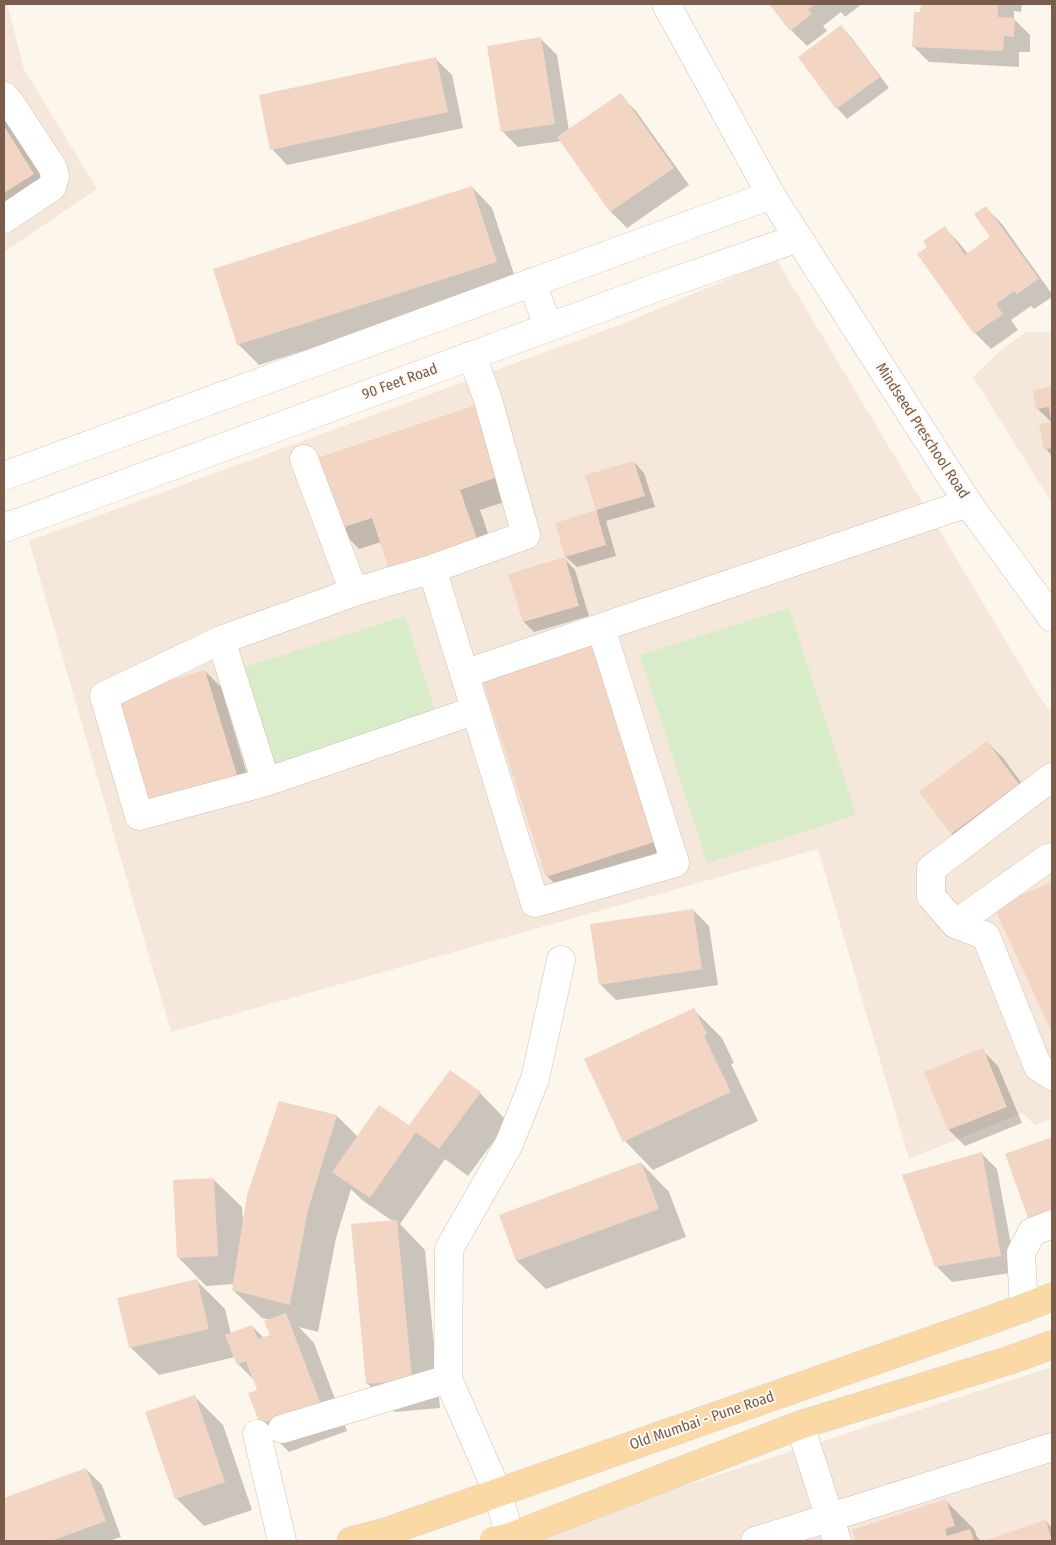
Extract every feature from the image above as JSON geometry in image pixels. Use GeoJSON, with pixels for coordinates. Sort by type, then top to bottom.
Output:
{"type":"FeatureCollection","features":[{"type":"Feature","properties":{"kind":"main road","name":"Old Mumbai - Pune Road"},"geometry":{"type":"LineString","coordinates":[[351,1541],[386,1532],[1052,1297]]}},
{"type":"Feature","properties":{"kind":"main road"},"geometry":{"type":"LineString","coordinates":[[505,1540],[800,1425],[1010,1360],[1052,1345]]}},
{"type":"Feature","properties":{"kind":"street"},"geometry":{"type":"LineString","coordinates":[[4,476],[771,195],[666,4]]}},
{"type":"Feature","properties":{"kind":"street"},"geometry":{"type":"LineString","coordinates":[[4,96],[53,168],[55,177],[52,187],[4,219]]}},
{"type":"Feature","properties":{"kind":"street","name":"Mindseed Preschool Road"},"geometry":{"type":"LineString","coordinates":[[771,195],[968,503],[1052,618]]}},
{"type":"Feature","properties":{"kind":"street","name":"90 Feet Road"},"geometry":{"type":"LineString","coordinates":[[4,528],[548,327],[798,238]]}},
{"type":"Feature","properties":{"kind":"street"},"geometry":{"type":"LineString","coordinates":[[532,282],[548,327]]}},
{"type":"Feature","properties":{"kind":"street"},"geometry":{"type":"LineString","coordinates":[[472,355],[488,400],[526,535],[432,569],[354,592],[221,640],[104,696],[140,816],[266,782],[476,710]]}},
{"type":"Feature","properties":{"kind":"street"},"geometry":{"type":"LineString","coordinates":[[304,459],[354,592]]}},
{"type":"Feature","properties":{"kind":"street"},"geometry":{"type":"LineString","coordinates":[[464,674],[968,503]]}},
{"type":"Feature","properties":{"kind":"street"},"geometry":{"type":"LineString","coordinates":[[432,569],[535,903],[676,863],[601,628]]}},
{"type":"Feature","properties":{"kind":"street"},"geometry":{"type":"LineString","coordinates":[[221,640],[266,782]]}},
{"type":"Feature","properties":{"kind":"street"},"geometry":{"type":"LineString","coordinates":[[1052,777],[931,869],[931,896],[955,924],[986,936],[1038,1067],[1052,1076]]}},
{"type":"Feature","properties":{"kind":"street"},"geometry":{"type":"LineString","coordinates":[[955,924],[1052,857]]}},
{"type":"Feature","properties":{"kind":"street"},"geometry":{"type":"LineString","coordinates":[[505,1540],[498,1492],[448,1379],[449,1250],[509,1144],[535,1079],[561,960]]}},
{"type":"Feature","properties":{"kind":"street"},"geometry":{"type":"LineString","coordinates":[[1024,1308],[1021,1253],[1032,1232],[1052,1224]]}},
{"type":"Feature","properties":{"kind":"street"},"geometry":{"type":"LineString","coordinates":[[282,1541],[269,1479],[270,1431],[448,1379]]}},
{"type":"Feature","properties":{"kind":"street"},"geometry":{"type":"LineString","coordinates":[[800,1425],[833,1530]]}},
{"type":"Feature","properties":{"kind":"street"},"geometry":{"type":"LineString","coordinates":[[756,1541],[833,1530],[1052,1447]]}},
{"type":"Feature","properties":{"kind":"shaded area"},"geometry":{"type":"Polygon","coordinates":[[[4,4],[7,4],[24,69],[97,189],[4,252],[4,4]]]}},
{"type":"Feature","properties":{"kind":"shaded area"},"geometry":{"type":"Polygon","coordinates":[[[776,259],[1036,691],[1052,714],[1052,1119],[1035,1125],[1022,1113],[909,1159],[818,849],[171,1032],[29,541],[622,324],[776,259]]]}},
{"type":"Feature","properties":{"kind":"shaded area"},"geometry":{"type":"Polygon","coordinates":[[[1026,332],[1052,332],[1052,503],[973,377],[1000,351],[1026,332]]]}},
{"type":"Feature","properties":{"kind":"shaded area"},"geometry":{"type":"Polygon","coordinates":[[[1052,1367],[1052,1541],[514,1541],[1052,1367]]]}},
{"type":"Feature","properties":{"kind":"green space"},"geometry":{"type":"Polygon","coordinates":[[[789,608],[856,815],[707,863],[640,655],[789,608]]]}},
{"type":"Feature","properties":{"kind":"green space"},"geometry":{"type":"Polygon","coordinates":[[[405,616],[439,723],[276,775],[242,668],[405,616]]]}},
{"type":"Feature","properties":{"kind":"building"},"geometry":{"type":"Polygon","coordinates":[[[769,4],[816,4],[808,9],[812,14],[790,31],[769,4]]]}},
{"type":"Feature","properties":{"kind":"building"},"geometry":{"type":"Polygon","coordinates":[[[921,4],[998,4],[998,17],[1015,18],[1014,37],[1004,36],[1003,51],[912,47],[914,12],[920,12],[921,4]]]}},
{"type":"Feature","properties":{"kind":"building"},"geometry":{"type":"Polygon","coordinates":[[[841,25],[880,77],[836,109],[798,57],[841,25]]]}},
{"type":"Feature","properties":{"kind":"building"},"geometry":{"type":"Polygon","coordinates":[[[541,37],[555,124],[501,132],[487,46],[541,37]]]}},
{"type":"Feature","properties":{"kind":"building"},"geometry":{"type":"Polygon","coordinates":[[[436,57],[448,112],[270,150],[259,95],[436,57]]]}},
{"type":"Feature","properties":{"kind":"building"},"geometry":{"type":"Polygon","coordinates":[[[621,93],[674,168],[610,212],[557,137],[621,93]]]}},
{"type":"Feature","properties":{"kind":"building"},"geometry":{"type":"Polygon","coordinates":[[[4,126],[34,174],[4,193],[4,126]]]}},
{"type":"Feature","properties":{"kind":"building"},"geometry":{"type":"Polygon","coordinates":[[[472,186],[497,262],[237,345],[213,269],[472,186]]]}},
{"type":"Feature","properties":{"kind":"building"},"geometry":{"type":"Polygon","coordinates":[[[986,206],[1039,279],[1017,294],[1014,291],[996,304],[1003,314],[974,334],[917,254],[927,247],[923,241],[945,226],[965,255],[990,237],[974,214],[986,206]]]}},
{"type":"Feature","properties":{"kind":"building"},"geometry":{"type":"Polygon","coordinates":[[[1052,386],[1051,420],[1049,407],[1036,409],[1033,390],[1052,386]]]}},
{"type":"Feature","properties":{"kind":"building"},"geometry":{"type":"Polygon","coordinates":[[[482,403],[506,474],[460,490],[477,539],[389,569],[372,518],[338,529],[314,459],[482,403]]]}},
{"type":"Feature","properties":{"kind":"building"},"geometry":{"type":"Polygon","coordinates":[[[1052,422],[1052,448],[1044,450],[1039,424],[1052,422]]]}},
{"type":"Feature","properties":{"kind":"building"},"geometry":{"type":"Polygon","coordinates":[[[634,461],[645,496],[596,510],[585,475],[634,461]]]}},
{"type":"Feature","properties":{"kind":"building"},"geometry":{"type":"Polygon","coordinates":[[[596,510],[606,545],[565,557],[555,523],[596,510]]]}},
{"type":"Feature","properties":{"kind":"building"},"geometry":{"type":"Polygon","coordinates":[[[565,557],[579,606],[523,622],[508,574],[565,557]]]}},
{"type":"Feature","properties":{"kind":"building"},"geometry":{"type":"Polygon","coordinates":[[[592,642],[657,841],[546,877],[481,677],[592,642]]]}},
{"type":"Feature","properties":{"kind":"building"},"geometry":{"type":"Polygon","coordinates":[[[205,670],[237,775],[146,802],[114,697],[205,670]]]}},
{"type":"Feature","properties":{"kind":"building"},"geometry":{"type":"Polygon","coordinates":[[[987,741],[1019,784],[951,834],[919,792],[987,741]]]}},
{"type":"Feature","properties":{"kind":"building"},"geometry":{"type":"Polygon","coordinates":[[[1052,882],[1052,1033],[994,907],[1052,882]]]}},
{"type":"Feature","properties":{"kind":"building"},"geometry":{"type":"Polygon","coordinates":[[[693,909],[702,969],[599,985],[590,924],[693,909]]]}},
{"type":"Feature","properties":{"kind":"building"},"geometry":{"type":"Polygon","coordinates":[[[694,1008],[707,1034],[704,1036],[731,1092],[623,1142],[584,1059],[694,1008]]]}},
{"type":"Feature","properties":{"kind":"building"},"geometry":{"type":"Polygon","coordinates":[[[983,1048],[1007,1107],[948,1130],[924,1072],[983,1048]]]}},
{"type":"Feature","properties":{"kind":"building"},"geometry":{"type":"Polygon","coordinates":[[[450,1070],[481,1092],[439,1149],[416,1132],[370,1198],[332,1172],[379,1105],[409,1125],[450,1070]]]}},
{"type":"Feature","properties":{"kind":"building"},"geometry":{"type":"Polygon","coordinates":[[[279,1101],[337,1115],[308,1210],[290,1305],[232,1290],[247,1195],[279,1101]]]}},
{"type":"Feature","properties":{"kind":"building"},"geometry":{"type":"Polygon","coordinates":[[[1052,1137],[1052,1209],[1028,1218],[1005,1154],[1052,1137]]]}},
{"type":"Feature","properties":{"kind":"building"},"geometry":{"type":"Polygon","coordinates":[[[982,1152],[1001,1256],[935,1267],[902,1175],[982,1152]]]}},
{"type":"Feature","properties":{"kind":"building"},"geometry":{"type":"Polygon","coordinates":[[[641,1162],[659,1209],[516,1261],[499,1215],[641,1162]]]}},
{"type":"Feature","properties":{"kind":"building"},"geometry":{"type":"Polygon","coordinates":[[[214,1178],[218,1256],[177,1258],[173,1180],[214,1178]]]}},
{"type":"Feature","properties":{"kind":"building"},"geometry":{"type":"Polygon","coordinates":[[[397,1220],[412,1380],[366,1384],[351,1224],[397,1220]]]}},
{"type":"Feature","properties":{"kind":"building"},"geometry":{"type":"Polygon","coordinates":[[[197,1279],[209,1329],[129,1348],[117,1298],[197,1279]]]}},
{"type":"Feature","properties":{"kind":"building"},"geometry":{"type":"Polygon","coordinates":[[[286,1313],[320,1402],[260,1424],[248,1393],[257,1390],[246,1361],[237,1365],[225,1335],[252,1325],[258,1339],[270,1335],[264,1321],[286,1313]]]}},
{"type":"Feature","properties":{"kind":"building"},"geometry":{"type":"Polygon","coordinates":[[[195,1395],[225,1482],[175,1499],[145,1412],[195,1395]]]}},
{"type":"Feature","properties":{"kind":"building"},"geometry":{"type":"Polygon","coordinates":[[[86,1468],[106,1521],[51,1541],[4,1541],[4,1498],[86,1468]]]}},
{"type":"Feature","properties":{"kind":"building"},"geometry":{"type":"Polygon","coordinates":[[[946,1499],[955,1526],[945,1529],[947,1536],[970,1529],[974,1541],[856,1541],[852,1530],[946,1499]]]}},
{"type":"Feature","properties":{"kind":"building"},"geometry":{"type":"Polygon","coordinates":[[[1046,1520],[1052,1541],[983,1541],[1046,1520]]]}}]}
